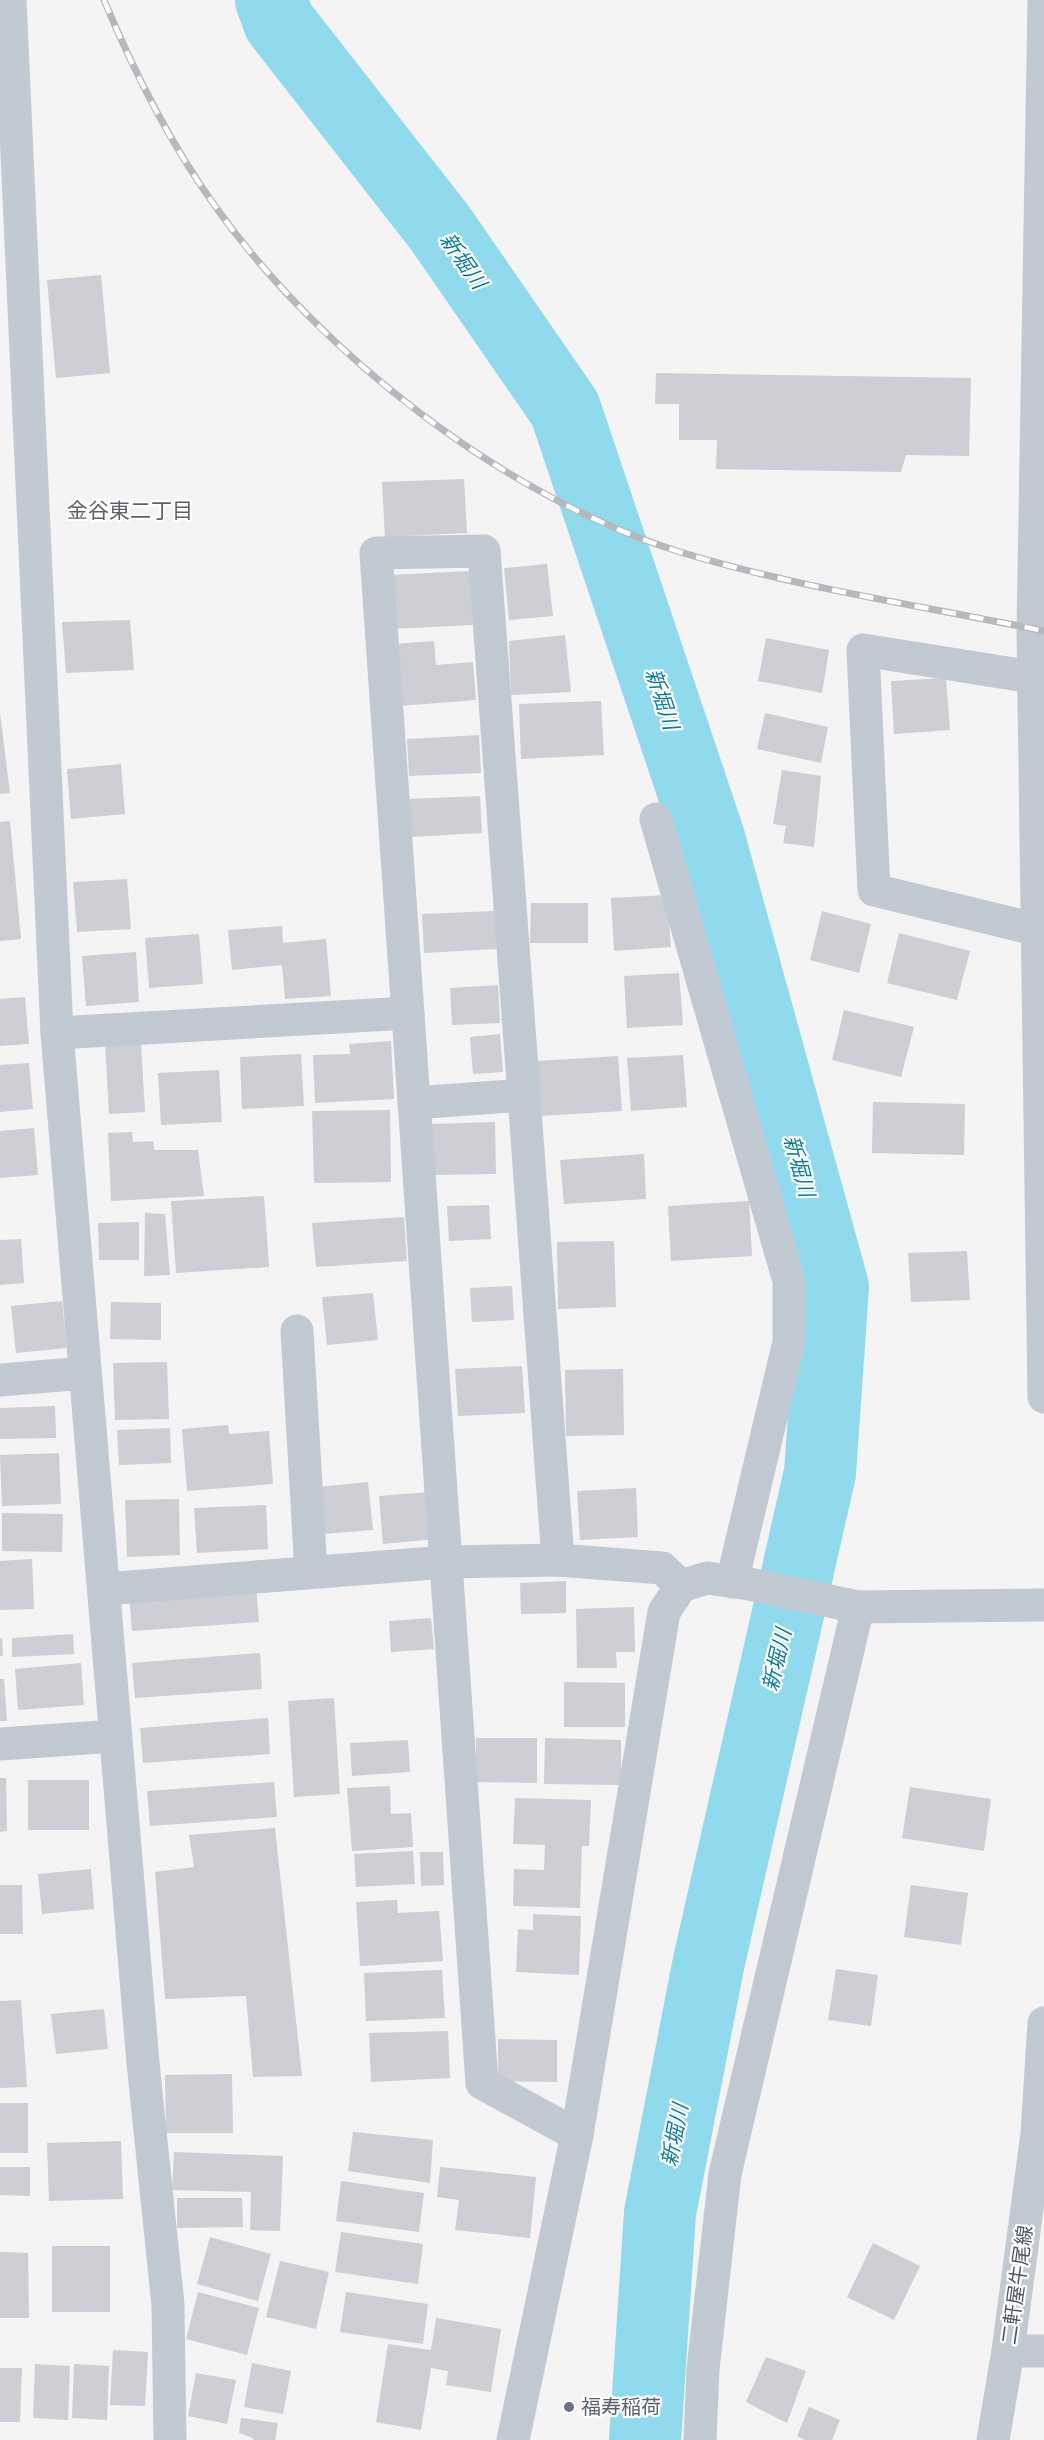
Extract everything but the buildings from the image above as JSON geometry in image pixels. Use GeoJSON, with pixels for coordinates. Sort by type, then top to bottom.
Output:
{"type":"FeatureCollection","features":[{"type":"Feature","properties":{"kind":"street"},"geometry":{"type":"LineString","coordinates":[[10,0],[57,1033],[142,2063],[168,2305],[170,2440]]}},
{"type":"Feature","properties":{"kind":"street"},"geometry":{"type":"LineString","coordinates":[[1044,0],[1040,492],[1033,629],[1040,679],[1039,930],[1044,1397]]}},
{"type":"Feature","properties":{"kind":"street"},"geometry":{"type":"LineString","coordinates":[[558,1560],[484,551],[376,553],[482,2083],[577,2135]]}},
{"type":"Feature","properties":{"kind":"street"},"geometry":{"type":"LineString","coordinates":[[1039,930],[874,890],[863,650],[1040,679]]}},
{"type":"Feature","properties":{"kind":"street"},"geometry":{"type":"LineString","coordinates":[[656,819],[789,1281],[789,1342],[740,1583]]}},
{"type":"Feature","properties":{"kind":"street"},"geometry":{"type":"LineString","coordinates":[[57,1033],[408,1013]]}},
{"type":"Feature","properties":{"kind":"street"},"geometry":{"type":"LineString","coordinates":[[414,1103],[524,1095]]}},
{"type":"Feature","properties":{"kind":"street"},"geometry":{"type":"LineString","coordinates":[[297,1331],[311,1572]]}},
{"type":"Feature","properties":{"kind":"street"},"geometry":{"type":"LineString","coordinates":[[0,1380],[86,1373]]}},
{"type":"Feature","properties":{"kind":"street"},"geometry":{"type":"LineString","coordinates":[[104,1589],[446,1562],[558,1560],[662,1568],[681,1586]]}},
{"type":"Feature","properties":{"kind":"street"},"geometry":{"type":"LineString","coordinates":[[513,2440],[577,2135],[664,1612],[681,1586],[707,1578],[846,1604],[1044,1605]]}},
{"type":"Feature","properties":{"kind":"street"},"geometry":{"type":"LineString","coordinates":[[700,2440],[703,2369],[725,2174],[846,1604]]}},
{"type":"Feature","properties":{"kind":"street"},"geometry":{"type":"LineString","coordinates":[[0,1744],[116,1736]]}},
{"type":"Feature","properties":{"kind":"street","name":"二軒屋牛尾線"},"geometry":{"type":"LineString","coordinates":[[993,2440],[1008,2351],[1037,2134],[1044,2023]]}},
{"type":"Feature","properties":{"kind":"street"},"geometry":{"type":"LineString","coordinates":[[1008,2351],[1044,2351]]}},
{"type":"Feature","properties":{"kind":"waterway","name":"新堀川"},"geometry":{"type":"LineString","coordinates":[[271,0],[279,22],[440,228],[565,409],[709,838],[833,1287],[820,1473],[709,1961],[660,2213],[645,2440]]}},
{"type":"Feature","properties":{"kind":"railway"},"geometry":{"type":"LineString","coordinates":[[104,0],[140,80],[182,157],[215,206],[258,261],[307,315],[362,366],[422,414],[484,458],[549,496],[614,528],[680,552],[816,586],[1044,631]]}},
{"type":"Feature","properties":{"kind":"place","name":"福寿稲荷"},"geometry":{"type":"Point","coordinates":[569,2407]}},
{"type":"Feature","properties":{"kind":"district","name":"金谷東二丁目"},"geometry":{"type":"Point","coordinates":[130,511]}}]}
